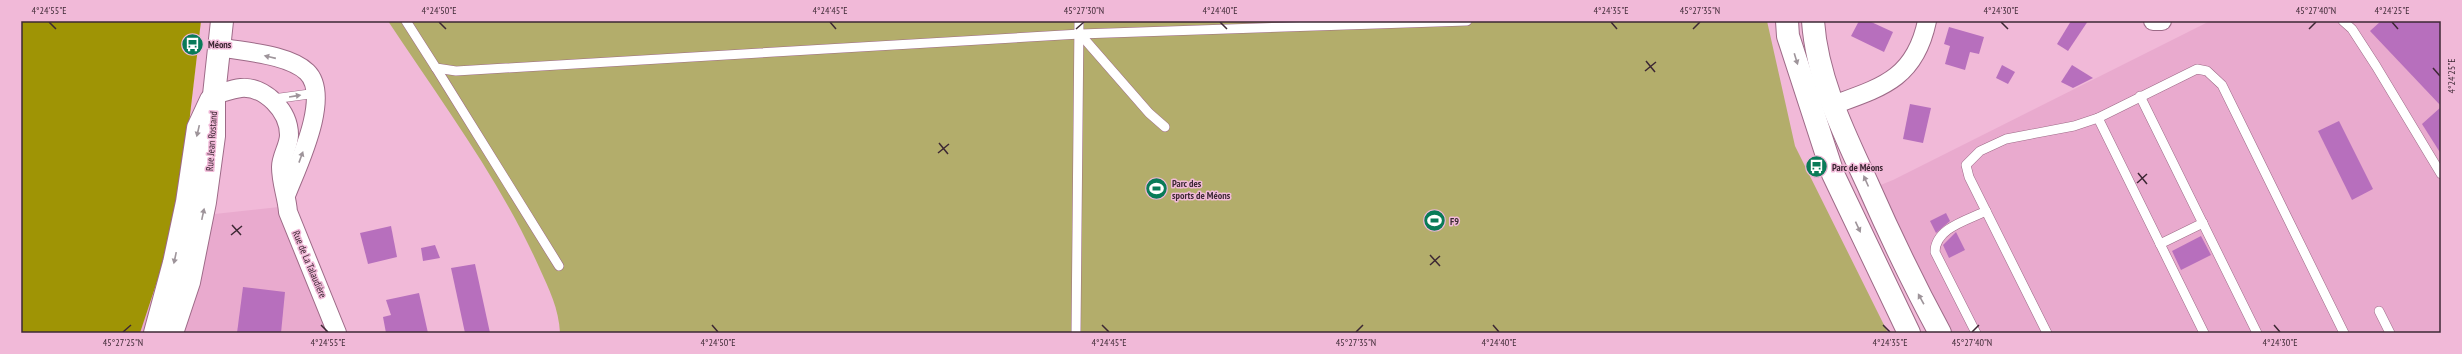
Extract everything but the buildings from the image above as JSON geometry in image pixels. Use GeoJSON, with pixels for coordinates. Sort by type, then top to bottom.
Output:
{"type":"FeatureCollection","features":[{"type":"Feature","properties":{"kind":"main road"},"geometry":{"type":"LineString","coordinates":[[214,95],[222,21]]}},
{"type":"Feature","properties":{"kind":"main road"},"geometry":{"type":"LineString","coordinates":[[1787,21],[1791,43],[1833,174],[1909,333]]}},
{"type":"Feature","properties":{"kind":"main road"},"geometry":{"type":"LineString","coordinates":[[1813,21],[1821,70],[1833,104],[1909,277],[1940,333]]}},
{"type":"Feature","properties":{"kind":"main road","name":"Rue Jean Rostand"},"geometry":{"type":"LineString","coordinates":[[156,333],[187,202],[198,128],[214,95]]}},
{"type":"Feature","properties":{"kind":"main road","name":"Rue Jean Rostand"},"geometry":{"type":"LineString","coordinates":[[172,333],[189,282],[205,202],[214,132],[214,95]]}},
{"type":"Feature","properties":{"kind":"street"},"geometry":{"type":"LineString","coordinates":[[1833,104],[1878,89],[1903,72],[1923,43],[1927,21]]}},
{"type":"Feature","properties":{"kind":"street"},"geometry":{"type":"LineString","coordinates":[[2153,21],[2162,21]]}},
{"type":"Feature","properties":{"kind":"street"},"geometry":{"type":"LineString","coordinates":[[219,47],[285,60],[307,72],[317,93]]}},
{"type":"Feature","properties":{"kind":"street"},"geometry":{"type":"LineString","coordinates":[[214,95],[241,88],[273,99]]}},
{"type":"Feature","properties":{"kind":"street","name":"Rue de La Talaudière"},"geometry":{"type":"LineString","coordinates":[[286,193],[311,127],[317,93]]}},
{"type":"Feature","properties":{"kind":"street","name":"Rue de La Talaudière"},"geometry":{"type":"LineString","coordinates":[[273,99],[284,114],[289,135],[281,159],[281,178],[286,193],[288,212],[337,333]]}},
{"type":"Feature","properties":{"kind":"lane"},"geometry":{"type":"LineString","coordinates":[[406,21],[559,266]]}},
{"type":"Feature","properties":{"kind":"lane"},"geometry":{"type":"LineString","coordinates":[[1076,333],[1079,21]]}},
{"type":"Feature","properties":{"kind":"lane"},"geometry":{"type":"LineString","coordinates":[[436,68],[456,71],[1080,34],[1467,21]]}},
{"type":"Feature","properties":{"kind":"lane"},"geometry":{"type":"LineString","coordinates":[[2343,21],[2352,29],[2376,66],[2441,174]]}},
{"type":"Feature","properties":{"kind":"lane"},"geometry":{"type":"LineString","coordinates":[[1080,34],[1149,113],[1165,127]]}},
{"type":"Feature","properties":{"kind":"lane"},"geometry":{"type":"LineString","coordinates":[[2047,333],[1969,177],[1966,165],[1980,151],[2006,139],[2074,126],[2098,118],[2197,69],[2207,71],[2222,85],[2344,333]]}},
{"type":"Feature","properties":{"kind":"lane"},"geometry":{"type":"LineString","coordinates":[[273,99],[317,93]]}},
{"type":"Feature","properties":{"kind":"lane"},"geometry":{"type":"LineString","coordinates":[[2140,96],[2257,333]]}},
{"type":"Feature","properties":{"kind":"lane"},"geometry":{"type":"LineString","coordinates":[[2098,118],[2204,333]]}},
{"type":"Feature","properties":{"kind":"lane"},"geometry":{"type":"LineString","coordinates":[[1976,333],[1935,252],[1935,245],[1947,230],[1986,211]]}},
{"type":"Feature","properties":{"kind":"lane"},"geometry":{"type":"LineString","coordinates":[[2160,244],[2203,222]]}},
{"type":"Feature","properties":{"kind":"lane"},"geometry":{"type":"LineString","coordinates":[[2379,311],[2390,333]]}},
{"type":"Feature","properties":{"kind":"shaded area"},"geometry":{"type":"Polygon","coordinates":[[[21,21],[201,21],[178,218],[140,333],[21,333],[21,21]]]}},
{"type":"Feature","properties":{"kind":"shaded area","name":"Parc des sports de Méons"},"geometry":{"type":"Polygon","coordinates":[[[388,21],[1767,21],[1795,146],[1888,333],[560,333],[556,307],[550,291],[506,203],[469,141],[388,21]]]}},
{"type":"Feature","properties":{"kind":"shaded area"},"geometry":{"type":"Polygon","coordinates":[[[2210,21],[2441,21],[2441,333],[1927,333],[1858,194],[1893,180],[2210,21]]]}},
{"type":"Feature","properties":{"kind":"shaded area"},"geometry":{"type":"Polygon","coordinates":[[[279,207],[328,333],[140,333],[178,218],[279,207]]]}},
{"type":"Feature","properties":{"kind":"place","name":"Méons"},"geometry":{"type":"Point","coordinates":[192,44]}},
{"type":"Feature","properties":{"kind":"place","name":"Parc de Méons"},"geometry":{"type":"Point","coordinates":[1816,167]}},
{"type":"Feature","properties":{"kind":"place","name":"Parc des sports de Méons"},"geometry":{"type":"Point","coordinates":[1157,189]}},
{"type":"Feature","properties":{"kind":"place","name":"F9"},"geometry":{"type":"Point","coordinates":[1435,221]}}]}
